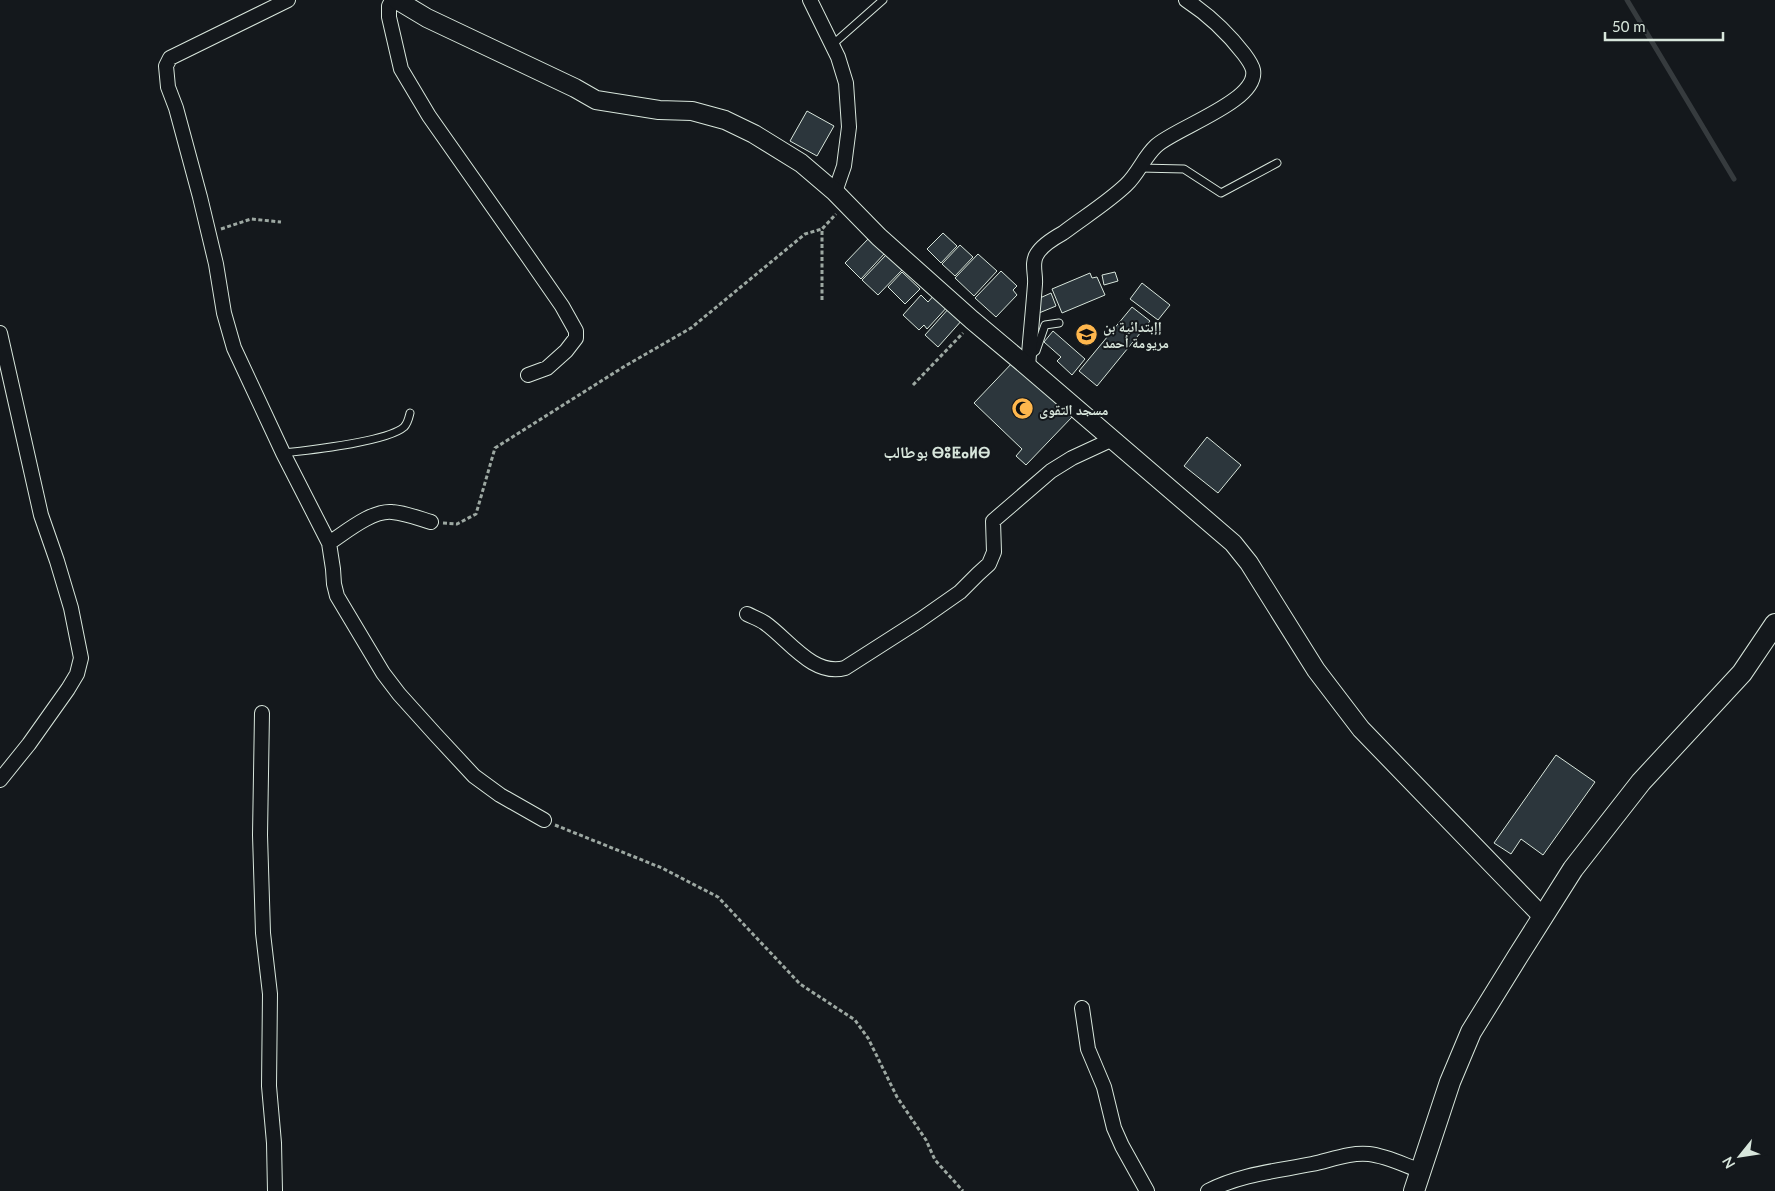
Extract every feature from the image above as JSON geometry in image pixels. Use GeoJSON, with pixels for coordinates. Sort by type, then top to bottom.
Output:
{"type":"FeatureCollection","features":[{"type":"Feature","properties":{"kind":"main road"},"geometry":{"type":"LineString","coordinates":[[1414,1191],[1450,1082],[1471,1032],[1573,869],[1641,782],[1742,673],[1775,624]]}},
{"type":"Feature","properties":{"kind":"street"},"geometry":{"type":"LineString","coordinates":[[288,0],[170,58],[166,66],[168,88],[178,117],[209,233],[224,313],[234,348],[283,454],[329,543],[337,596],[383,674],[474,776],[500,795],[544,820]]}},
{"type":"Feature","properties":{"kind":"street"},"geometry":{"type":"LineString","coordinates":[[392,0],[388,6],[389,17],[401,69],[429,116],[542,276],[576,331],[576,338],[547,368],[528,375]]}},
{"type":"Feature","properties":{"kind":"street"},"geometry":{"type":"LineString","coordinates":[[397,0],[427,18],[575,88],[596,100],[659,110],[692,111],[725,120],[754,134],[801,163],[879,237],[974,322],[1028,362],[1155,478],[1233,543],[1250,563],[1316,670],[1361,729],[1543,917]]}},
{"type":"Feature","properties":{"kind":"street"},"geometry":{"type":"LineString","coordinates":[[810,0],[838,57],[846,83],[849,127],[840,198]]}},
{"type":"Feature","properties":{"kind":"street"},"geometry":{"type":"LineString","coordinates":[[1028,362],[1035,282],[1034,264],[1037,254],[1048,243],[1122,189],[1156,146],[1177,132],[1235,100],[1249,87],[1253,79],[1253,69],[1236,44],[1219,24],[1186,0]]}},
{"type":"Feature","properties":{"kind":"street"},"geometry":{"type":"LineString","coordinates":[[0,333],[40,515],[57,561],[68,599],[81,658],[77,674],[68,689],[29,744],[0,780]]}},
{"type":"Feature","properties":{"kind":"street"},"geometry":{"type":"LineString","coordinates":[[747,614],[764,623],[813,662],[831,670],[845,668],[960,592],[989,564],[994,552],[993,522],[1051,471],[1112,439]]}},
{"type":"Feature","properties":{"kind":"street"},"geometry":{"type":"LineString","coordinates":[[329,543],[370,516],[385,512],[394,512],[431,522]]}},
{"type":"Feature","properties":{"kind":"street"},"geometry":{"type":"LineString","coordinates":[[262,713],[260,835],[263,933],[270,994],[269,1086],[274,1143],[275,1191]]}},
{"type":"Feature","properties":{"kind":"street"},"geometry":{"type":"LineString","coordinates":[[1082,1008],[1088,1049],[1104,1087],[1114,1128],[1147,1191]]}},
{"type":"Feature","properties":{"kind":"street"},"geometry":{"type":"LineString","coordinates":[[1208,1191],[1249,1175],[1314,1164],[1345,1156],[1369,1154],[1421,1171]]}},
{"type":"Feature","properties":{"kind":"lane"},"geometry":{"type":"LineString","coordinates":[[832,45],[883,0]]}},
{"type":"Feature","properties":{"kind":"lane"},"geometry":{"type":"LineString","coordinates":[[1140,168],[1184,169],[1221,193],[1277,163]]}},
{"type":"Feature","properties":{"kind":"lane"},"geometry":{"type":"LineString","coordinates":[[1028,362],[1036,351],[1045,325],[1058,323]]}},
{"type":"Feature","properties":{"kind":"lane"},"geometry":{"type":"LineString","coordinates":[[283,454],[354,443],[388,435],[406,425],[410,413]]}},
{"type":"Feature","properties":{"kind":"path"},"geometry":{"type":"LineString","coordinates":[[822,300],[822,229],[840,198]]}},
{"type":"Feature","properties":{"kind":"path"},"geometry":{"type":"LineString","coordinates":[[209,233],[251,219],[281,222]]}},
{"type":"Feature","properties":{"kind":"path"},"geometry":{"type":"LineString","coordinates":[[431,522],[457,524],[476,514],[495,448],[625,366],[691,328],[805,234],[822,229]]}},
{"type":"Feature","properties":{"kind":"path"},"geometry":{"type":"LineString","coordinates":[[913,385],[974,322]]}},
{"type":"Feature","properties":{"kind":"path"},"geometry":{"type":"LineString","coordinates":[[544,820],[662,868],[718,898],[800,984],[855,1020],[868,1038],[896,1097],[926,1140],[935,1160],[963,1191]]}},
{"type":"Feature","properties":{"kind":"building"},"geometry":{"type":"Polygon","coordinates":[[[807,111],[834,126],[817,156],[790,141],[807,111]]]}},
{"type":"Feature","properties":{"kind":"building"},"geometry":{"type":"Polygon","coordinates":[[[943,233],[957,246],[941,263],[927,249],[943,233]]]}},
{"type":"Feature","properties":{"kind":"building"},"geometry":{"type":"Polygon","coordinates":[[[869,238],[885,253],[861,279],[845,263],[869,238]]]}},
{"type":"Feature","properties":{"kind":"building"},"geometry":{"type":"Polygon","coordinates":[[[960,245],[973,257],[955,276],[942,264],[960,245]]]}},
{"type":"Feature","properties":{"kind":"building"},"geometry":{"type":"Polygon","coordinates":[[[978,254],[997,271],[974,296],[955,278],[978,254]]]}},
{"type":"Feature","properties":{"kind":"building"},"geometry":{"type":"Polygon","coordinates":[[[886,255],[902,270],[878,295],[862,280],[886,255]]]}},
{"type":"Feature","properties":{"kind":"building"},"geometry":{"type":"Polygon","coordinates":[[[1001,271],[1017,286],[1013,290],[1017,295],[996,317],[975,298],[1001,271]]]}},
{"type":"Feature","properties":{"kind":"building"},"geometry":{"type":"Polygon","coordinates":[[[902,272],[920,289],[905,304],[888,287],[902,272]]]}},
{"type":"Feature","properties":{"kind":"building"},"geometry":{"type":"Polygon","coordinates":[[[1115,272],[1118,281],[1104,285],[1102,275],[1115,272]]]}},
{"type":"Feature","properties":{"kind":"building"},"geometry":{"type":"Polygon","coordinates":[[[1090,273],[1092,278],[1097,277],[1105,295],[1062,313],[1052,289],[1090,273]]]}},
{"type":"Feature","properties":{"kind":"building"},"geometry":{"type":"Polygon","coordinates":[[[1142,283],[1170,305],[1158,320],[1130,299],[1142,283]]]}},
{"type":"Feature","properties":{"kind":"building"},"geometry":{"type":"Polygon","coordinates":[[[936,293],[949,305],[927,329],[924,325],[919,330],[903,315],[921,295],[928,302],[936,293]]]}},
{"type":"Feature","properties":{"kind":"building"},"geometry":{"type":"Polygon","coordinates":[[[1051,293],[1056,306],[1039,313],[1040,298],[1051,293]]]}},
{"type":"Feature","properties":{"kind":"building"},"geometry":{"type":"Polygon","coordinates":[[[950,307],[963,319],[938,347],[925,335],[950,307]]]}},
{"type":"Feature","properties":{"kind":"building"},"geometry":{"type":"Polygon","coordinates":[[[1132,307],[1150,321],[1097,386],[1079,371],[1132,307]]]}},
{"type":"Feature","properties":{"kind":"building"},"geometry":{"type":"Polygon","coordinates":[[[1053,331],[1085,359],[1072,375],[1057,361],[1061,357],[1044,342],[1053,331]]]}},
{"type":"Feature","properties":{"kind":"building","name":"مسجد التقوى"},"geometry":{"type":"Polygon","coordinates":[[[1014,361],[1073,416],[1026,465],[1016,456],[1022,449],[974,403],[1014,361]]]}},
{"type":"Feature","properties":{"kind":"building"},"geometry":{"type":"Polygon","coordinates":[[[1207,437],[1241,465],[1218,493],[1184,466],[1207,437]]]}},
{"type":"Feature","properties":{"kind":"building"},"geometry":{"type":"Polygon","coordinates":[[[1556,755],[1595,782],[1543,855],[1521,839],[1511,854],[1494,843],[1556,755]]]}},
{"type":"Feature","properties":{"kind":"waterway"},"geometry":{"type":"LineString","coordinates":[[1627,0],[1734,179]]}},
{"type":"Feature","properties":{"kind":"place","name":"إإبتدائية بن مريومة أحمد"},"geometry":{"type":"Point","coordinates":[1087,334]}},
{"type":"Feature","properties":{"kind":"place","name":"مسجد التقوى"},"geometry":{"type":"Point","coordinates":[1023,409]}},
{"type":"Feature","properties":{"kind":"district","name":"بوطالب ⴱⵓⵟⴰⵍⴱ"},"geometry":{"type":"Point","coordinates":[937,451]}}]}
